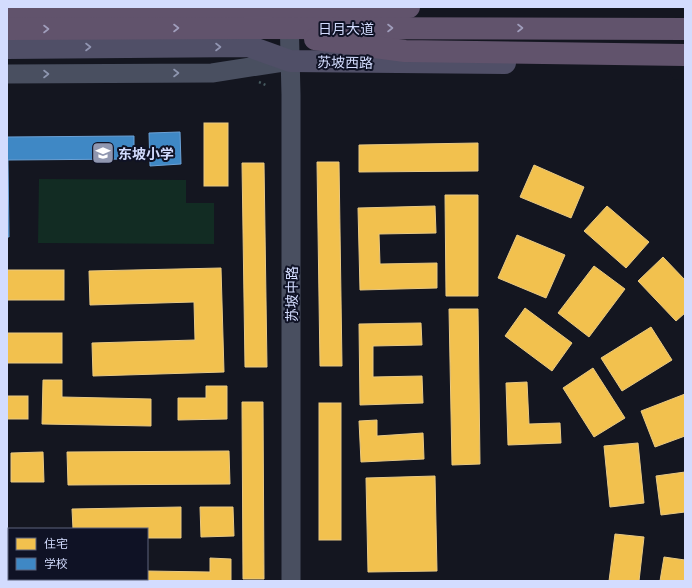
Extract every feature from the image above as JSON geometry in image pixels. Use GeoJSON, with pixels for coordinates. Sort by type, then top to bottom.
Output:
{"type":"FeatureCollection","features":[{"type":"Feature","properties":{"kind":"highway","name":"日月大道"},"geometry":{"type":"LineString","coordinates":[[7,10],[409,7]]}},
{"type":"Feature","properties":{"kind":"highway"},"geometry":{"type":"LineString","coordinates":[[245,28],[368,47],[405,51],[685,55]]}},
{"type":"Feature","properties":{"kind":"highway","name":"日月大道"},"geometry":{"type":"LineString","coordinates":[[7,29],[685,29]]}},
{"type":"Feature","properties":{"kind":"main road","name":"苏坡西路"},"geometry":{"type":"LineString","coordinates":[[7,48],[248,46],[290,61],[685,65]]}},
{"type":"Feature","properties":{"kind":"street","name":"苏坡中路"},"geometry":{"type":"LineString","coordinates":[[289,7],[291,581]]}},
{"type":"Feature","properties":{"kind":"street"},"geometry":{"type":"LineString","coordinates":[[7,74],[212,73],[290,61]]}},
{"type":"Feature","properties":{"kind":"green space"},"geometry":{"type":"Polygon","coordinates":[[[39,179],[186,180],[186,203],[214,203],[214,244],[38,243],[39,179]]]}},
{"type":"Feature","properties":{"kind":"pier"},"geometry":{"type":"Polygon","coordinates":[[[628,7],[685,7],[685,79],[674,80],[628,7]]]}},
{"type":"Feature","properties":{"kind":"building: 住宅"},"geometry":{"type":"Polygon","coordinates":[[[204,123],[228,123],[228,186],[204,186],[204,123]]]}},
{"type":"Feature","properties":{"kind":"building: 住宅"},"geometry":{"type":"Polygon","coordinates":[[[478,143],[478,171],[359,172],[359,145],[478,143]]]}},
{"type":"Feature","properties":{"kind":"building: 住宅"},"geometry":{"type":"Polygon","coordinates":[[[317,162],[339,162],[342,366],[320,366],[317,162]]]}},
{"type":"Feature","properties":{"kind":"building: 住宅"},"geometry":{"type":"Polygon","coordinates":[[[242,163],[264,163],[267,367],[245,367],[242,163]]]}},
{"type":"Feature","properties":{"kind":"building: 住宅"},"geometry":{"type":"Polygon","coordinates":[[[534,165],[584,187],[571,218],[520,197],[534,165]]]}},
{"type":"Feature","properties":{"kind":"building: 住宅"},"geometry":{"type":"Polygon","coordinates":[[[445,195],[478,195],[478,296],[446,296],[445,195]]]}},
{"type":"Feature","properties":{"kind":"building: 住宅"},"geometry":{"type":"Polygon","coordinates":[[[435,206],[436,233],[379,234],[380,264],[437,263],[437,288],[360,290],[358,208],[435,206]]]}},
{"type":"Feature","properties":{"kind":"building: 住宅"},"geometry":{"type":"Polygon","coordinates":[[[607,206],[649,242],[626,268],[584,231],[607,206]]]}},
{"type":"Feature","properties":{"kind":"building: 住宅"},"geometry":{"type":"Polygon","coordinates":[[[517,235],[565,255],[546,298],[498,278],[517,235]]]}},
{"type":"Feature","properties":{"kind":"building: 住宅"},"geometry":{"type":"Polygon","coordinates":[[[663,257],[685,280],[685,313],[676,321],[638,281],[663,257]]]}},
{"type":"Feature","properties":{"kind":"building: 住宅"},"geometry":{"type":"Polygon","coordinates":[[[594,266],[625,289],[589,337],[558,313],[594,266]]]}},
{"type":"Feature","properties":{"kind":"building: 住宅"},"geometry":{"type":"Polygon","coordinates":[[[221,268],[224,372],[93,376],[92,343],[195,340],[194,302],[90,305],[89,271],[221,268]]]}},
{"type":"Feature","properties":{"kind":"building: 住宅"},"geometry":{"type":"Polygon","coordinates":[[[7,270],[64,270],[64,300],[7,300],[7,270]]]}},
{"type":"Feature","properties":{"kind":"building: 住宅"},"geometry":{"type":"Polygon","coordinates":[[[525,308],[572,343],[552,371],[505,336],[525,308]]]}},
{"type":"Feature","properties":{"kind":"building: 住宅"},"geometry":{"type":"Polygon","coordinates":[[[449,309],[478,309],[480,464],[452,465],[449,309]]]}},
{"type":"Feature","properties":{"kind":"building: 住宅"},"geometry":{"type":"Polygon","coordinates":[[[421,323],[422,345],[373,346],[373,377],[422,376],[423,403],[360,405],[359,324],[421,323]]]}},
{"type":"Feature","properties":{"kind":"building: 住宅"},"geometry":{"type":"Polygon","coordinates":[[[651,327],[672,360],[622,391],[601,358],[651,327]]]}},
{"type":"Feature","properties":{"kind":"building: 住宅"},"geometry":{"type":"Polygon","coordinates":[[[7,333],[62,333],[62,363],[7,363],[7,333]]]}},
{"type":"Feature","properties":{"kind":"building: 住宅"},"geometry":{"type":"Polygon","coordinates":[[[593,368],[625,418],[594,437],[563,388],[593,368]]]}},
{"type":"Feature","properties":{"kind":"building: 住宅"},"geometry":{"type":"Polygon","coordinates":[[[43,380],[62,380],[62,397],[151,399],[151,426],[42,424],[43,380]]]}},
{"type":"Feature","properties":{"kind":"building: 住宅"},"geometry":{"type":"Polygon","coordinates":[[[527,382],[529,424],[560,423],[561,443],[508,445],[506,383],[527,382]]]}},
{"type":"Feature","properties":{"kind":"building: 住宅"},"geometry":{"type":"Polygon","coordinates":[[[206,386],[227,386],[227,419],[178,420],[178,398],[206,398],[206,386]]]}},
{"type":"Feature","properties":{"kind":"building: 住宅"},"geometry":{"type":"Polygon","coordinates":[[[685,394],[685,436],[655,447],[641,411],[685,394]]]}},
{"type":"Feature","properties":{"kind":"building: 住宅"},"geometry":{"type":"Polygon","coordinates":[[[7,396],[28,396],[28,419],[7,419],[7,396]]]}},
{"type":"Feature","properties":{"kind":"building: 住宅"},"geometry":{"type":"Polygon","coordinates":[[[242,402],[263,402],[264,579],[243,579],[242,402]]]}},
{"type":"Feature","properties":{"kind":"building: 住宅"},"geometry":{"type":"Polygon","coordinates":[[[319,403],[341,403],[341,540],[319,540],[319,403]]]}},
{"type":"Feature","properties":{"kind":"building: 住宅"},"geometry":{"type":"Polygon","coordinates":[[[377,420],[377,436],[423,433],[424,459],[361,462],[359,421],[377,420]]]}},
{"type":"Feature","properties":{"kind":"building: 住宅"},"geometry":{"type":"Polygon","coordinates":[[[638,443],[644,503],[610,507],[604,446],[638,443]]]}},
{"type":"Feature","properties":{"kind":"building: 住宅"},"geometry":{"type":"Polygon","coordinates":[[[229,451],[230,484],[68,485],[67,452],[229,451]]]}},
{"type":"Feature","properties":{"kind":"building: 住宅"},"geometry":{"type":"Polygon","coordinates":[[[43,452],[44,482],[11,482],[11,453],[43,452]]]}},
{"type":"Feature","properties":{"kind":"building: 住宅"},"geometry":{"type":"Polygon","coordinates":[[[685,472],[685,512],[661,515],[656,476],[685,472]]]}},
{"type":"Feature","properties":{"kind":"building: 住宅"},"geometry":{"type":"Polygon","coordinates":[[[435,476],[437,571],[368,572],[366,478],[435,476]]]}},
{"type":"Feature","properties":{"kind":"building: 住宅"},"geometry":{"type":"Polygon","coordinates":[[[181,507],[181,538],[148,538],[148,528],[73,528],[72,509],[181,507]]]}},
{"type":"Feature","properties":{"kind":"building: 住宅"},"geometry":{"type":"Polygon","coordinates":[[[200,507],[233,507],[234,536],[201,537],[200,507]]]}},
{"type":"Feature","properties":{"kind":"building: 住宅"},"geometry":{"type":"Polygon","coordinates":[[[615,534],[644,537],[639,581],[609,581],[615,534]]]}},
{"type":"Feature","properties":{"kind":"building: 住宅"},"geometry":{"type":"Polygon","coordinates":[[[664,557],[685,560],[685,581],[660,581],[664,557]]]}},
{"type":"Feature","properties":{"kind":"building: 住宅"},"geometry":{"type":"Polygon","coordinates":[[[210,558],[231,559],[231,581],[40,581],[148,580],[148,571],[210,572],[210,558]]]}},
{"type":"Feature","properties":{"kind":"building: 学校"},"geometry":{"type":"Polygon","coordinates":[[[180,132],[181,164],[150,166],[149,133],[180,132]]]}},
{"type":"Feature","properties":{"kind":"building: 学校"},"geometry":{"type":"Polygon","coordinates":[[[134,136],[134,159],[8,160],[9,237],[7,237],[7,137],[134,136]]]}},
{"type":"Feature","properties":{"kind":"place","name":"东坡小学"},"geometry":{"type":"Point","coordinates":[103,153]}}]}
